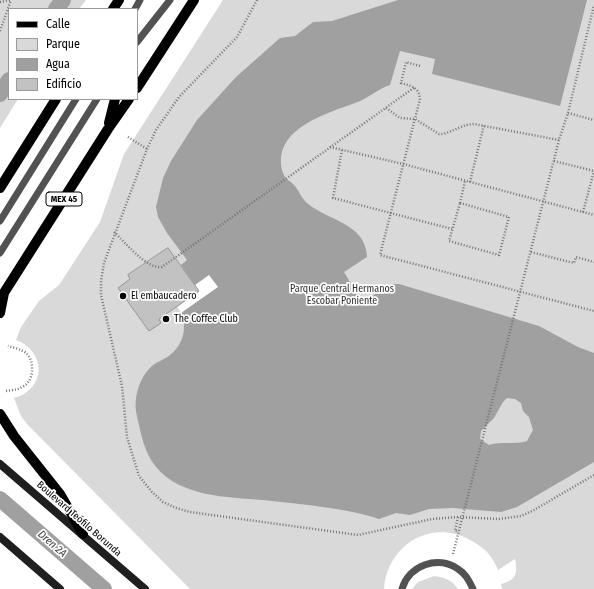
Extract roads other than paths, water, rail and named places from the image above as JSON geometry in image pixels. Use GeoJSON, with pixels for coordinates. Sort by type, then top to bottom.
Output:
{"type":"FeatureCollection","features":[{"type":"Feature","properties":{"kind":"main road"},"geometry":{"type":"LineString","coordinates":[[138,86],[194,0]]}},
{"type":"Feature","properties":{"kind":"main road"},"geometry":{"type":"LineString","coordinates":[[0,188],[55,100]]}},
{"type":"Feature","properties":{"kind":"main road"},"geometry":{"type":"LineString","coordinates":[[108,129],[115,100]]}},
{"type":"Feature","properties":{"kind":"main road","name":"MEX 45"},"geometry":{"type":"LineString","coordinates":[[2,296],[108,129],[128,100]]}},
{"type":"Feature","properties":{"kind":"main road"},"geometry":{"type":"LineString","coordinates":[[0,313],[2,296]]}},
{"type":"Feature","properties":{"kind":"main road"},"geometry":{"type":"LineString","coordinates":[[0,414],[14,436],[60,494],[83,534]]}},
{"type":"Feature","properties":{"kind":"main road","name":"Boulevard Teófilo Borunda"},"geometry":{"type":"LineString","coordinates":[[0,464],[145,589]]}},
{"type":"Feature","properties":{"kind":"main road"},"geometry":{"type":"LineString","coordinates":[[0,537],[60,589]]}},
{"type":"Feature","properties":{"kind":"lane"},"geometry":{"type":"LineString","coordinates":[[138,41],[170,0]]}},
{"type":"Feature","properties":{"kind":"lane"},"geometry":{"type":"LineString","coordinates":[[0,221],[75,100]]}},
{"type":"Feature","properties":{"kind":"lane"},"geometry":{"type":"LineString","coordinates":[[0,252],[96,100]]}},
{"type":"Feature","properties":{"kind":"lane"},"geometry":{"type":"LineString","coordinates":[[402,589],[408,577],[416,569],[426,564],[438,562],[450,564],[460,570],[468,578],[473,589]]}},
{"type":"Feature","properties":{"kind":"water"},"geometry":{"type":"Polygon","coordinates":[[[398,0],[587,0],[560,106],[432,74],[435,59],[400,51],[390,85],[360,101],[329,113],[303,126],[292,135],[285,145],[281,158],[284,175],[295,186],[305,201],[316,209],[344,224],[360,237],[365,246],[367,257],[344,272],[362,302],[392,284],[399,284],[539,326],[578,347],[594,353],[594,462],[517,507],[501,512],[452,508],[429,509],[410,515],[396,513],[379,519],[353,512],[322,507],[205,494],[191,490],[166,477],[156,467],[146,449],[136,410],[136,397],[142,378],[152,366],[170,355],[179,345],[184,332],[184,326],[181,313],[177,307],[199,291],[181,265],[187,260],[167,233],[158,217],[156,207],[163,178],[171,161],[197,120],[236,77],[280,38],[295,36],[313,22],[332,21],[398,0]],[[507,398],[503,402],[494,418],[481,431],[480,439],[489,445],[527,441],[533,430],[529,417],[523,411],[521,403],[515,399],[507,398]]]}},
{"type":"Feature","properties":{"kind":"waterway"},"geometry":{"type":"LineString","coordinates":[[57,8],[63,0]]}},
{"type":"Feature","properties":{"kind":"waterway"},"geometry":{"type":"LineString","coordinates":[[0,94],[8,82]]}},
{"type":"Feature","properties":{"kind":"waterway","name":"Dren 2A"},"geometry":{"type":"LineString","coordinates":[[0,499],[104,589]]}},
{"type":"Feature","properties":{"kind":"place","name":"El embaucadero"},"geometry":{"type":"Point","coordinates":[123,296]}},
{"type":"Feature","properties":{"kind":"place","name":"The Coffee Club"},"geometry":{"type":"Point","coordinates":[166,319]}},
{"type":"Feature","properties":{"kind":"park label","name":"Parque Central Hermanos Escobar Poniente"},"geometry":{"type":"Point","coordinates":[342,294]}}]}
